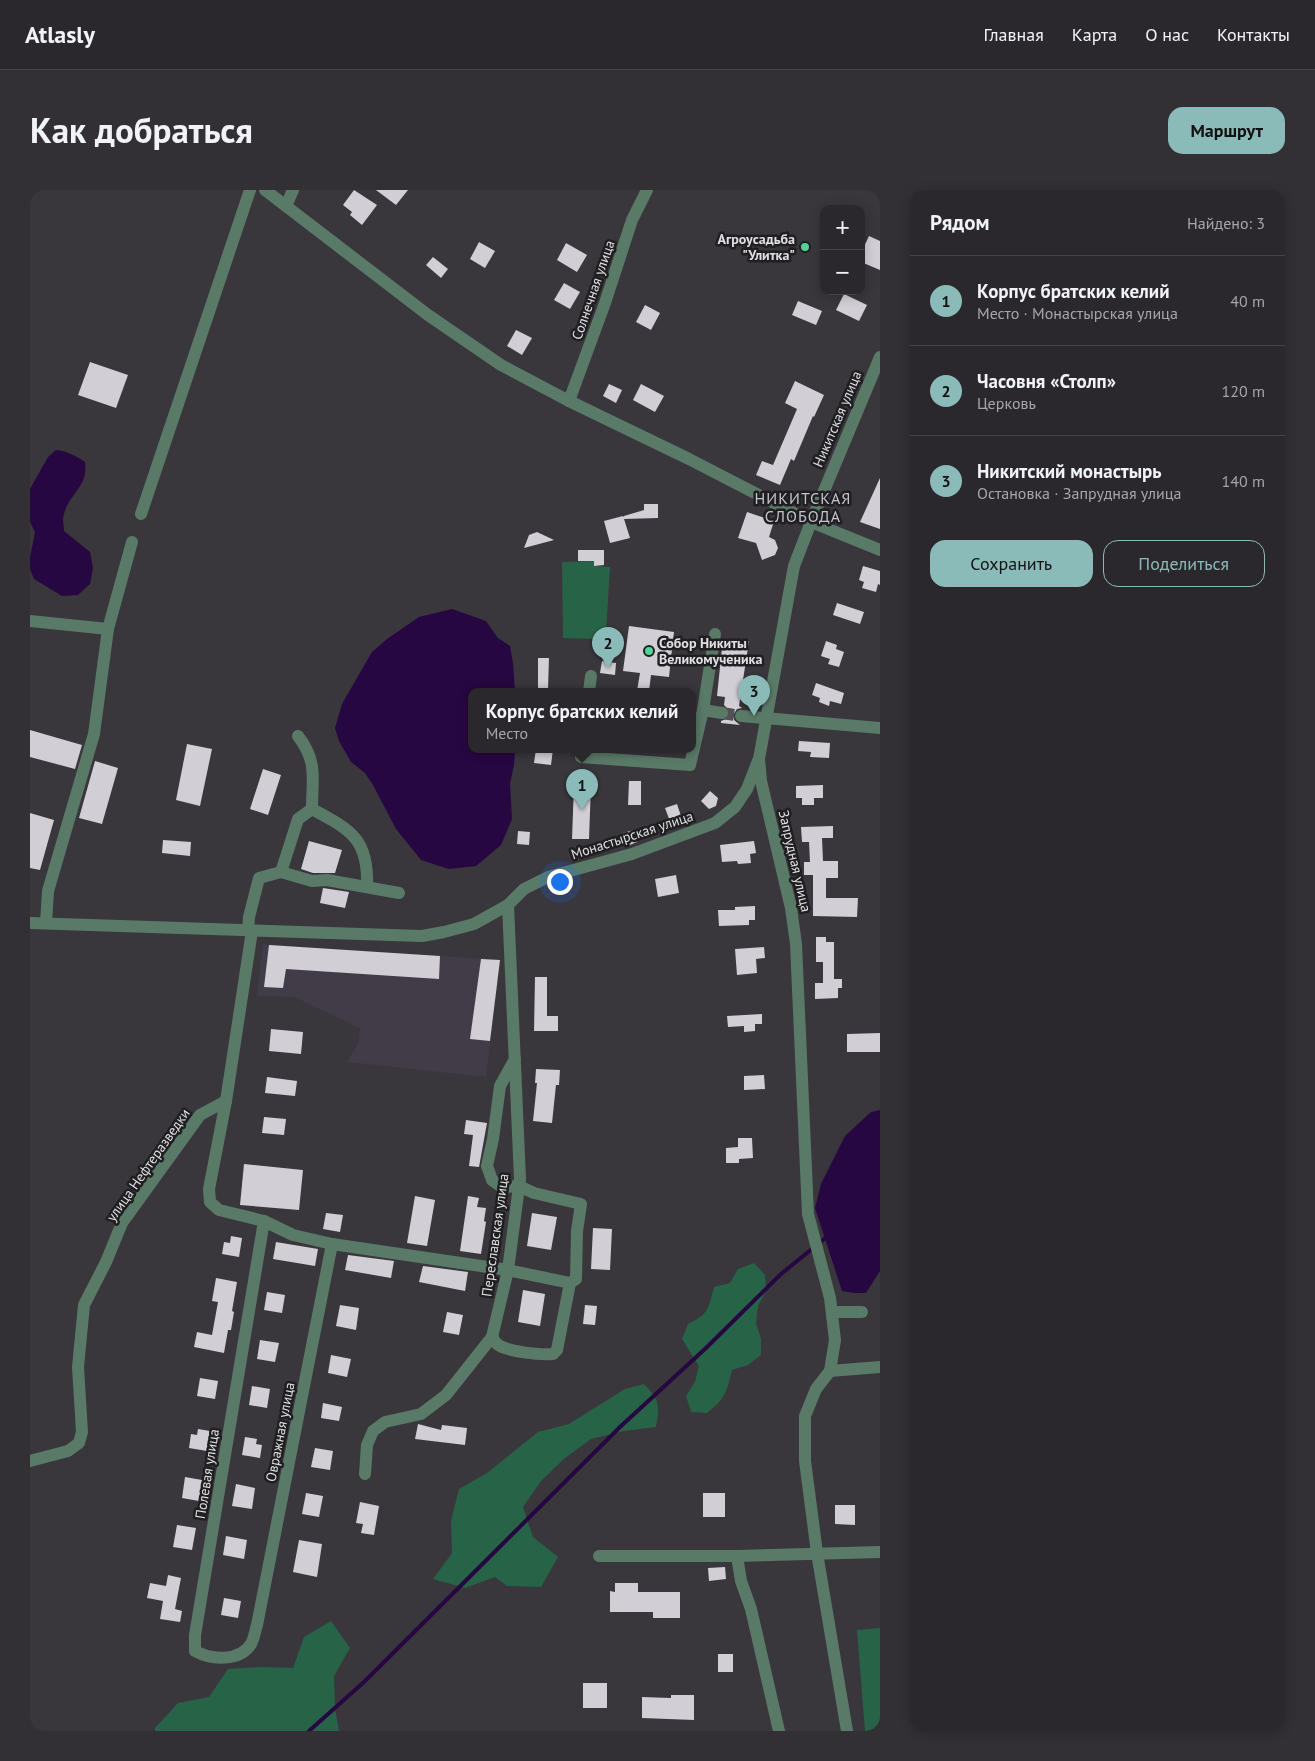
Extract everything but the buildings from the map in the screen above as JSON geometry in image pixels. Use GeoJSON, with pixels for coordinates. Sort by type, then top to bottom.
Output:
{"type":"FeatureCollection","features":[{"type":"Feature","properties":{"kind":"street"},"geometry":{"type":"LineString","coordinates":[[141,514],[250,190]]}},
{"type":"Feature","properties":{"kind":"street"},"geometry":{"type":"LineString","coordinates":[[265,190],[428,315],[480,352],[524,378],[689,459],[811,522],[880,550]]}},
{"type":"Feature","properties":{"kind":"street"},"geometry":{"type":"LineString","coordinates":[[286,206],[293,190]]}},
{"type":"Feature","properties":{"kind":"street","name":"Солнечная улица"},"geometry":{"type":"LineString","coordinates":[[569,401],[605,303],[632,220],[647,190]]}},
{"type":"Feature","properties":{"kind":"street","name":"Никитская улица"},"geometry":{"type":"LineString","coordinates":[[811,522],[880,357]]}},
{"type":"Feature","properties":{"kind":"street","name":"Запрудная улица"},"geometry":{"type":"LineString","coordinates":[[811,522],[794,566],[759,759],[761,781],[791,908],[796,944],[808,1214],[832,1312],[836,1340],[830,1371]]}},
{"type":"Feature","properties":{"kind":"street"},"geometry":{"type":"LineString","coordinates":[[46,923],[48,890],[94,734],[108,630],[132,542]]}},
{"type":"Feature","properties":{"kind":"street"},"geometry":{"type":"LineString","coordinates":[[30,621],[108,630]]}},
{"type":"Feature","properties":{"kind":"street"},"geometry":{"type":"LineString","coordinates":[[696,740],[703,710],[715,634]]}},
{"type":"Feature","properties":{"kind":"street"},"geometry":{"type":"LineString","coordinates":[[589,688],[591,676]]}},
{"type":"Feature","properties":{"kind":"street"},"geometry":{"type":"LineString","coordinates":[[703,710],[722,713]]}},
{"type":"Feature","properties":{"kind":"street"},"geometry":{"type":"LineString","coordinates":[[741,716],[880,728]]}},
{"type":"Feature","properties":{"kind":"street"},"geometry":{"type":"LineString","coordinates":[[298,736],[307,748],[313,765],[312,809]]}},
{"type":"Feature","properties":{"kind":"street"},"geometry":{"type":"LineString","coordinates":[[582,753],[581,757],[690,765],[693,753]]}},
{"type":"Feature","properties":{"kind":"street","name":"Монастырская улица"},"geometry":{"type":"LineString","coordinates":[[30,923],[422,936],[444,932],[474,924],[508,905],[524,889],[548,877],[632,854],[715,824],[735,807],[747,789],[759,759]]}},
{"type":"Feature","properties":{"kind":"street"},"geometry":{"type":"LineString","coordinates":[[281,872],[298,820],[312,809]]}},
{"type":"Feature","properties":{"kind":"street"},"geometry":{"type":"LineString","coordinates":[[312,809],[335,822],[354,836],[364,850],[368,869],[367,887]]}},
{"type":"Feature","properties":{"kind":"street"},"geometry":{"type":"LineString","coordinates":[[399,893],[327,880],[312,881],[281,872],[259,878],[249,917],[250,931],[226,1101],[209,1189],[210,1202],[219,1210],[264,1221],[293,1235],[332,1244],[508,1270],[570,1283]]}},
{"type":"Feature","properties":{"kind":"street","name":"Переславская улица"},"geometry":{"type":"LineString","coordinates":[[365,1474],[366,1445],[373,1431],[385,1422],[421,1414],[446,1395],[492,1337],[508,1270],[520,1178],[508,905]]}},
{"type":"Feature","properties":{"kind":"street"},"geometry":{"type":"LineString","coordinates":[[492,1337],[497,1344],[511,1349],[528,1353],[553,1354],[557,1350],[570,1283],[576,1279],[577,1232],[581,1204],[534,1192],[519,1186],[502,1187],[492,1180],[487,1166],[493,1139],[500,1086],[515,1059]]}},
{"type":"Feature","properties":{"kind":"street","name":"улица Нефтеразведки"},"geometry":{"type":"LineString","coordinates":[[30,1461],[68,1451],[79,1443],[82,1432],[78,1367],[84,1306],[106,1262],[122,1223],[200,1115],[226,1101]]}},
{"type":"Feature","properties":{"kind":"street","name":"Полевая улица"},"geometry":{"type":"LineString","coordinates":[[257,1625],[250,1644],[239,1655],[218,1658],[205,1657],[195,1651],[195,1635],[264,1221]]}},
{"type":"Feature","properties":{"kind":"street","name":"Овражная улица"},"geometry":{"type":"LineString","coordinates":[[257,1625],[332,1244]]}},
{"type":"Feature","properties":{"kind":"street"},"geometry":{"type":"LineString","coordinates":[[832,1312],[862,1312]]}},
{"type":"Feature","properties":{"kind":"street"},"geometry":{"type":"LineString","coordinates":[[847,1731],[817,1553],[805,1460],[805,1416],[816,1389],[830,1371],[880,1367]]}},
{"type":"Feature","properties":{"kind":"street"},"geometry":{"type":"LineString","coordinates":[[599,1556],[737,1556],[880,1552]]}},
{"type":"Feature","properties":{"kind":"street"},"geometry":{"type":"LineString","coordinates":[[737,1556],[741,1581],[751,1609],[779,1731]]}},
{"type":"Feature","properties":{"kind":"shaded area"},"geometry":{"type":"Polygon","coordinates":[[[56,450],[64,451],[85,462],[84,477],[70,501],[63,518],[64,531],[90,552],[93,568],[90,584],[78,595],[62,596],[34,579],[30,569],[30,557],[35,532],[30,522],[30,489],[48,457],[56,450]]]}},
{"type":"Feature","properties":{"kind":"shaded area"},"geometry":{"type":"Polygon","coordinates":[[[452,609],[486,621],[498,638],[510,646],[515,688],[468,688],[468,753],[515,753],[510,784],[512,819],[501,845],[476,866],[449,869],[421,860],[396,829],[365,773],[351,762],[339,741],[335,728],[342,704],[372,652],[419,617],[452,609]]]}},
{"type":"Feature","properties":{"kind":"shaded area"},"geometry":{"type":"Polygon","coordinates":[[[263,944],[500,960],[486,1077],[347,1062],[358,1044],[360,1028],[294,997],[257,996],[263,944]]]}},
{"type":"Feature","properties":{"kind":"shaded area"},"geometry":{"type":"Polygon","coordinates":[[[880,1110],[880,1271],[866,1293],[842,1291],[815,1208],[821,1184],[845,1136],[871,1112],[880,1110]]]}},
{"type":"Feature","properties":{"kind":"green space"},"geometry":{"type":"Polygon","coordinates":[[[594,561],[595,566],[610,567],[606,633],[595,639],[563,638],[562,562],[594,561]]]}},
{"type":"Feature","properties":{"kind":"green space"},"geometry":{"type":"Polygon","coordinates":[[[754,1263],[765,1275],[766,1291],[758,1306],[756,1323],[761,1339],[761,1355],[748,1365],[732,1370],[729,1384],[724,1394],[718,1403],[707,1413],[691,1412],[686,1396],[695,1382],[699,1366],[682,1339],[688,1324],[707,1310],[714,1287],[730,1283],[738,1269],[754,1263]]]}},
{"type":"Feature","properties":{"kind":"green space"},"geometry":{"type":"Polygon","coordinates":[[[644,1384],[653,1394],[657,1403],[656,1427],[624,1431],[591,1439],[565,1458],[541,1481],[523,1507],[533,1537],[558,1557],[541,1587],[507,1586],[495,1577],[465,1588],[433,1579],[452,1553],[451,1521],[459,1489],[487,1473],[538,1432],[569,1424],[625,1389],[644,1384]]]}},
{"type":"Feature","properties":{"kind":"green space"},"geometry":{"type":"Polygon","coordinates":[[[331,1621],[350,1648],[334,1676],[335,1709],[339,1731],[155,1731],[155,1728],[178,1703],[209,1697],[228,1669],[293,1668],[304,1637],[331,1621]]]}},
{"type":"Feature","properties":{"kind":"green space"},"geometry":{"type":"Polygon","coordinates":[[[880,1628],[880,1731],[865,1731],[857,1630],[880,1628]]]}},
{"type":"Feature","properties":{"kind":"waterway"},"geometry":{"type":"LineString","coordinates":[[309,1731],[364,1682],[620,1427],[706,1348],[781,1274],[828,1236]]}},
{"type":"Feature","properties":{"kind":"tunnel"},"geometry":{"type":"LineString","coordinates":[[722,713],[741,716]]}},
{"type":"Feature","properties":{"kind":"place","name":"Агроусадьба \"Улитка\""},"geometry":{"type":"Point","coordinates":[805,247]}},
{"type":"Feature","properties":{"kind":"place","name":"Собор Никиты Великомученика"},"geometry":{"type":"Point","coordinates":[649,651]}},
{"type":"Feature","properties":{"kind":"place","name":"Часовня «Столп»"},"geometry":{"type":"Point","coordinates":[608,668]}},
{"type":"Feature","properties":{"kind":"place","name":"Никитский монастырь"},"geometry":{"type":"Point","coordinates":[754,716]}},
{"type":"Feature","properties":{"kind":"place","name":"Корпус братских келий"},"geometry":{"type":"Point","coordinates":[582,810]}},
{"type":"Feature","properties":{"kind":"district","name":"НИКИТСКАЯ СЛОБОДА"},"geometry":{"type":"Point","coordinates":[803,507]}}]}
